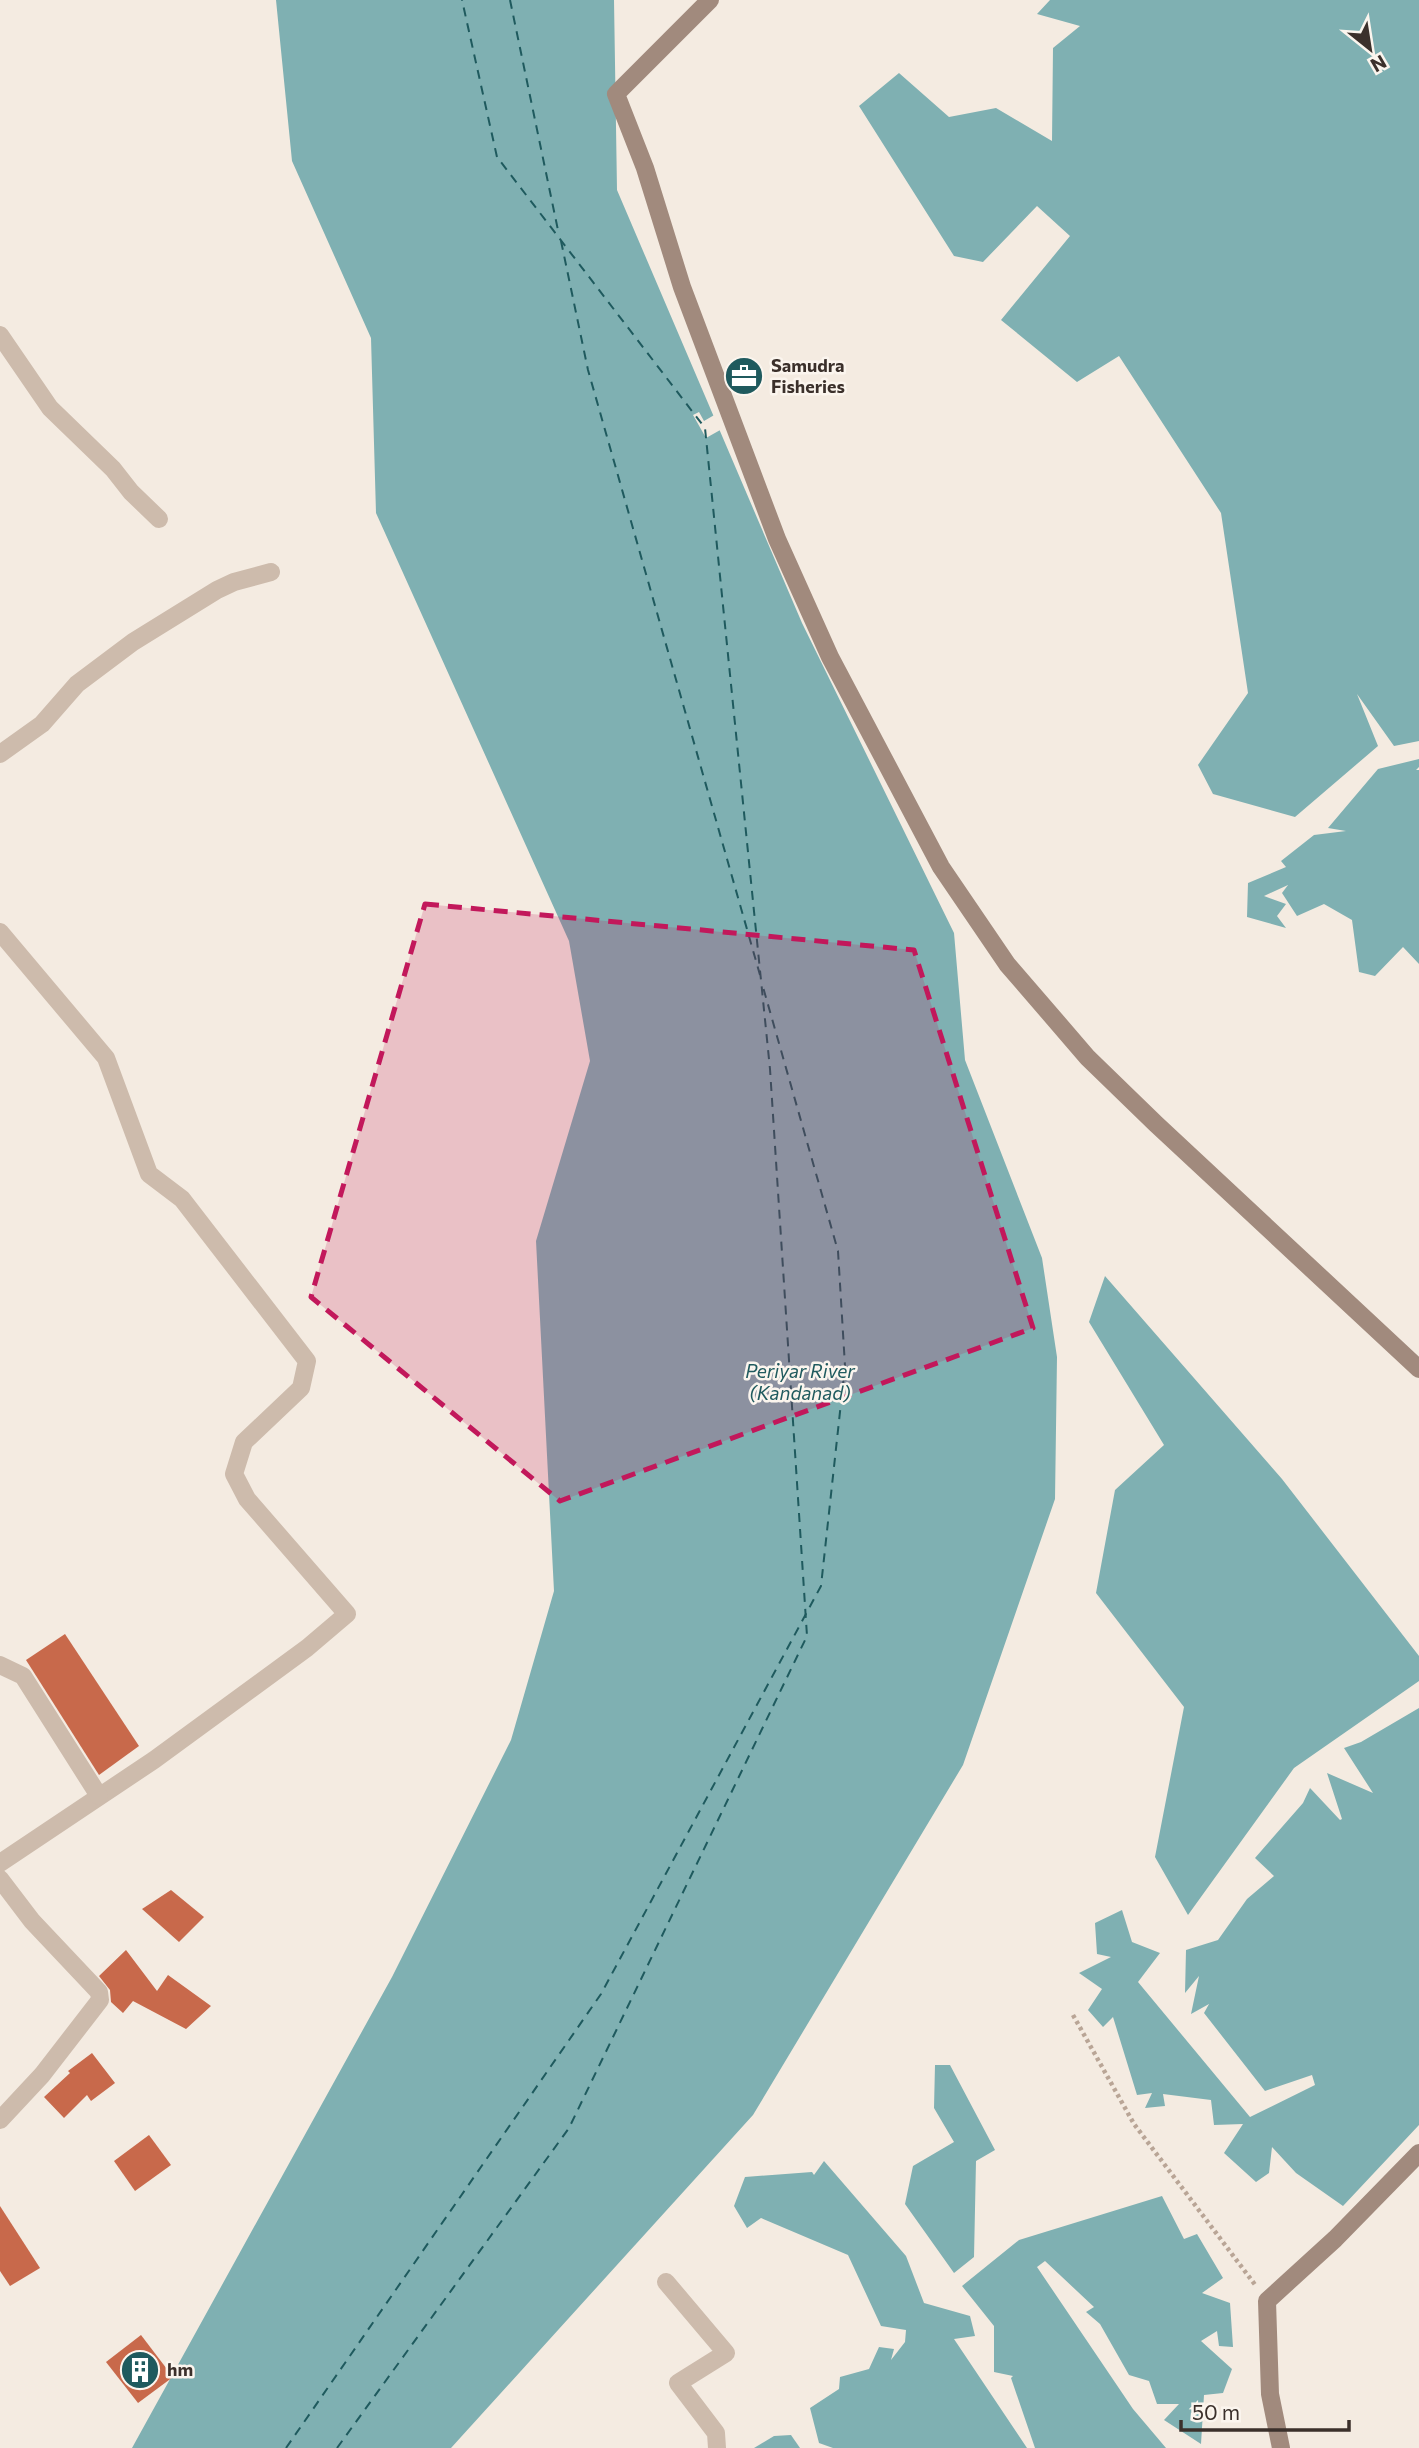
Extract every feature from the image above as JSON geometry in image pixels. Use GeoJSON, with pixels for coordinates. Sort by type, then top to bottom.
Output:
{"type":"FeatureCollection","features":[{"type":"Feature","properties":{"kind":"street"},"geometry":{"type":"LineString","coordinates":[[710,0],[697,16],[616,94],[645,169],[682,287],[777,539],[830,657],[879,752],[948,878],[1007,964],[1070,1037],[1156,1124],[1419,1369]]}},
{"type":"Feature","properties":{"kind":"street"},"geometry":{"type":"LineString","coordinates":[[0,335],[50,408],[113,469],[131,492],[159,519]]}},
{"type":"Feature","properties":{"kind":"street"},"geometry":{"type":"LineString","coordinates":[[0,754],[42,723],[77,684],[133,642],[217,590],[234,582],[271,572]]}},
{"type":"Feature","properties":{"kind":"street"},"geometry":{"type":"LineString","coordinates":[[0,932],[106,1058],[149,1174],[182,1199],[307,1362],[301,1388],[244,1442],[234,1474],[247,1499],[347,1614],[307,1648],[154,1760],[0,1863]]}},
{"type":"Feature","properties":{"kind":"street"},"geometry":{"type":"LineString","coordinates":[[0,1665],[23,1676],[99,1796]]}},
{"type":"Feature","properties":{"kind":"street"},"geometry":{"type":"LineString","coordinates":[[0,1879],[32,1921],[99,1992],[100,2000],[42,2075],[0,2120]]}},
{"type":"Feature","properties":{"kind":"street"},"geometry":{"type":"LineString","coordinates":[[1281,2448],[1270,2394],[1267,2301],[1335,2239],[1419,2153]]}},
{"type":"Feature","properties":{"kind":"street"},"geometry":{"type":"LineString","coordinates":[[666,2282],[726,2353],[678,2383],[716,2433],[717,2448]]}},
{"type":"Feature","properties":{"kind":"path"},"geometry":{"type":"LineString","coordinates":[[1073,2015],[1134,2124],[1267,2301]]}},
{"type":"Feature","properties":{"kind":"highlighted area"},"geometry":{"type":"Polygon","coordinates":[[[425,904],[914,950],[1033,1328],[560,1501],[311,1297],[425,904]]]}},
{"type":"Feature","properties":{"kind":"water","name":"Periyar River (Kandanad)"},"geometry":{"type":"Polygon","coordinates":[[[276,0],[614,0],[617,190],[802,623],[954,933],[965,1060],[1042,1258],[1057,1357],[1055,1499],[963,1765],[753,2115],[451,2448],[132,2448],[392,1977],[511,1740],[554,1591],[536,1241],[590,1061],[569,941],[376,513],[371,338],[292,161],[276,0]]]}},
{"type":"Feature","properties":{"kind":"water"},"geometry":{"type":"Polygon","coordinates":[[[1050,0],[1419,0],[1419,741],[1394,746],[1357,694],[1378,746],[1295,817],[1213,794],[1198,765],[1248,693],[1221,513],[1119,356],[1077,382],[1001,320],[1070,236],[1037,206],[983,262],[954,256],[859,106],[899,73],[949,117],[996,108],[1052,141],[1053,48],[1080,26],[1037,14],[1050,0]]]}},
{"type":"Feature","properties":{"kind":"water"},"geometry":{"type":"Polygon","coordinates":[[[1419,759],[1419,767],[1416,770],[1419,770],[1419,964],[1403,947],[1375,976],[1359,972],[1352,920],[1324,904],[1297,916],[1282,893],[1288,885],[1264,896],[1286,904],[1277,916],[1286,928],[1247,917],[1248,883],[1286,867],[1281,861],[1314,835],[1346,831],[1328,828],[1378,769],[1419,759]]]}},
{"type":"Feature","properties":{"kind":"water"},"geometry":{"type":"Polygon","coordinates":[[[1105,1276],[1282,1479],[1419,1656],[1419,1681],[1294,1768],[1188,1915],[1155,1857],[1184,1707],[1096,1593],[1115,1490],[1164,1445],[1089,1322],[1105,1276]]]}},
{"type":"Feature","properties":{"kind":"water"},"geometry":{"type":"Polygon","coordinates":[[[1419,1708],[1419,2125],[1343,2206],[1296,2173],[1272,2147],[1269,2173],[1256,2182],[1224,2153],[1243,2124],[1214,2125],[1211,2100],[1163,2094],[1165,2106],[1145,2108],[1152,2093],[1137,2095],[1113,2017],[1103,2027],[1088,2010],[1102,1989],[1079,1973],[1111,1957],[1097,1954],[1095,1923],[1122,1910],[1132,1942],[1160,1953],[1138,1982],[1250,2117],[1315,2085],[1312,2075],[1265,2091],[1204,2013],[1209,2004],[1191,2014],[1199,1976],[1185,1993],[1186,1950],[1218,1940],[1247,1899],[1274,1876],[1255,1858],[1303,1803],[1310,1788],[1340,1820],[1342,1819],[1327,1773],[1373,1793],[1344,1748],[1361,1742],[1419,1708]]]}},
{"type":"Feature","properties":{"kind":"water"},"geometry":{"type":"Polygon","coordinates":[[[935,2065],[950,2065],[995,2150],[976,2161],[974,2257],[954,2273],[905,2204],[913,2166],[954,2142],[934,2108],[935,2065]]]}},
{"type":"Feature","properties":{"kind":"water"},"geometry":{"type":"Polygon","coordinates":[[[824,2161],[906,2256],[924,2303],[970,2316],[975,2336],[954,2339],[1027,2448],[833,2448],[819,2443],[810,2408],[839,2389],[840,2377],[869,2369],[879,2347],[894,2349],[891,2360],[905,2342],[906,2330],[881,2326],[848,2255],[761,2218],[747,2228],[734,2206],[745,2177],[812,2172],[814,2175],[824,2161]]]}},
{"type":"Feature","properties":{"kind":"water"},"geometry":{"type":"Polygon","coordinates":[[[1162,2196],[1184,2239],[1197,2234],[1223,2278],[1202,2293],[1230,2303],[1233,2347],[1219,2346],[1217,2331],[1201,2341],[1232,2369],[1223,2393],[1204,2395],[1201,2444],[1164,2420],[1179,2404],[1157,2404],[1149,2381],[1129,2375],[1100,2324],[1086,2312],[1094,2307],[1045,2261],[1037,2267],[1133,2409],[1166,2448],[1035,2448],[1011,2378],[1013,2376],[994,2372],[994,2326],[962,2286],[1019,2240],[1162,2196]]]}},
{"type":"Feature","properties":{"kind":"water"},"geometry":{"type":"Polygon","coordinates":[[[791,2435],[800,2448],[754,2448],[774,2436],[791,2435]]]}},
{"type":"Feature","properties":{"kind":"pier"},"geometry":{"type":"Polygon","coordinates":[[[699,412],[704,421],[716,414],[722,429],[706,438],[693,415],[699,412]]]}},
{"type":"Feature","properties":{"kind":"building"},"geometry":{"type":"Polygon","coordinates":[[[65,1634],[139,1746],[99,1775],[26,1660],[65,1634]]]}},
{"type":"Feature","properties":{"kind":"building"},"geometry":{"type":"Polygon","coordinates":[[[171,1890],[204,1917],[179,1942],[142,1909],[171,1890]]]}},
{"type":"Feature","properties":{"kind":"building"},"geometry":{"type":"Polygon","coordinates":[[[126,1950],[157,1991],[168,1975],[211,2006],[186,2029],[133,2001],[123,2013],[111,2002],[110,1990],[99,1976],[126,1950]]]}},
{"type":"Feature","properties":{"kind":"building"},"geometry":{"type":"Polygon","coordinates":[[[92,2053],[115,2083],[91,2101],[87,2095],[64,2118],[44,2097],[70,2073],[68,2071],[92,2053]]]}},
{"type":"Feature","properties":{"kind":"building"},"geometry":{"type":"Polygon","coordinates":[[[149,2135],[171,2165],[135,2191],[114,2161],[149,2135]]]}},
{"type":"Feature","properties":{"kind":"building"},"geometry":{"type":"Polygon","coordinates":[[[0,2206],[40,2268],[10,2286],[0,2271],[0,2206]]]}},
{"type":"Feature","properties":{"kind":"building","name":"hm"},"geometry":{"type":"Polygon","coordinates":[[[141,2335],[173,2377],[138,2403],[106,2362],[141,2335]]]}},
{"type":"Feature","properties":{"kind":"ferry route"},"geometry":{"type":"LineString","coordinates":[[337,2448],[569,2128],[807,1636],[770,1069],[705,428],[497,157],[462,0]]}},
{"type":"Feature","properties":{"kind":"ferry route"},"geometry":{"type":"LineString","coordinates":[[510,0],[559,235]]}},
{"type":"Feature","properties":{"kind":"ferry route"},"geometry":{"type":"LineString","coordinates":[[561,241],[588,370],[760,975]]}},
{"type":"Feature","properties":{"kind":"ferry route"},"geometry":{"type":"LineString","coordinates":[[286,2448],[601,1994],[821,1586],[845,1366],[838,1251],[763,987]]}},
{"type":"Feature","properties":{"kind":"place","name":"Samudra Fisheries"},"geometry":{"type":"Point","coordinates":[744,376]}},
{"type":"Feature","properties":{"kind":"place","name":"hm"},"geometry":{"type":"Point","coordinates":[140,2370]}}]}
